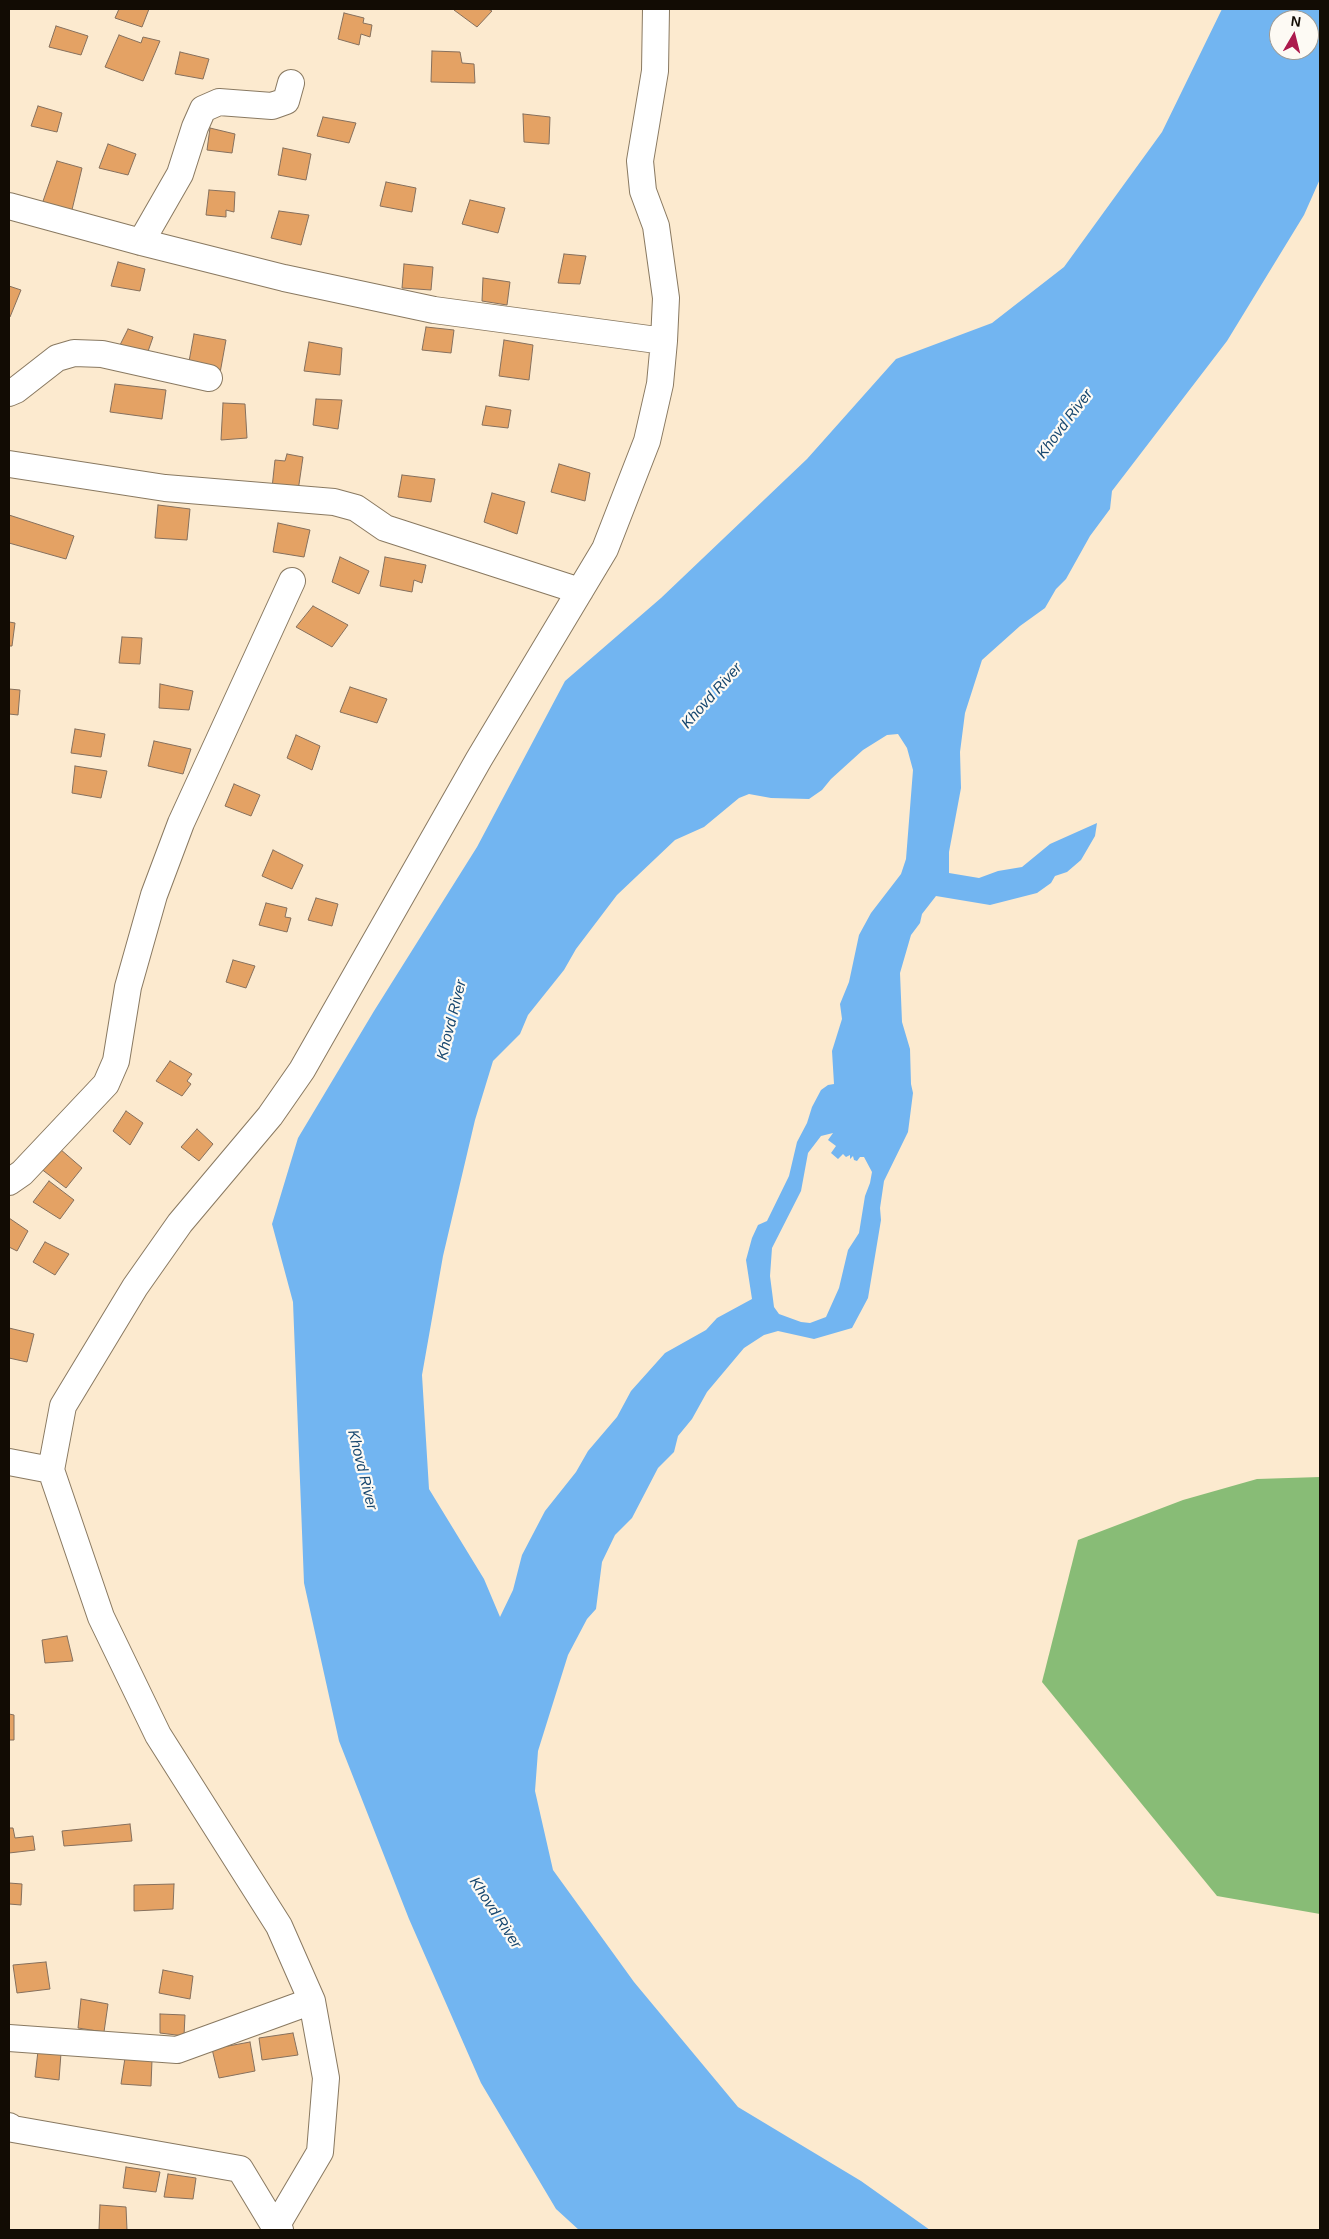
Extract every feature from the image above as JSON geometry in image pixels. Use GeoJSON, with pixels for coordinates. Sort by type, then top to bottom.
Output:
{"type":"FeatureCollection","features":[{"type":"Feature","properties":{"kind":"street"},"geometry":{"type":"LineString","coordinates":[[9,2126],[14,2129],[240,2169],[276,2229],[320,2152],[326,2078],[312,2001],[279,1926],[158,1736],[101,1617],[51,1470],[63,1406],[135,1287],[180,1223],[270,1116],[302,1070],[474,768],[605,550],[648,441],[660,384],[666,298],[656,226],[643,192],[640,161],[655,71],[656,9]]}},
{"type":"Feature","properties":{"kind":"street"},"geometry":{"type":"LineString","coordinates":[[141,242],[180,174],[195,127],[203,109],[219,102],[272,106],[286,101],[291,83]]}},
{"type":"Feature","properties":{"kind":"street"},"geometry":{"type":"LineString","coordinates":[[9,206],[284,278],[434,310],[664,341]]}},
{"type":"Feature","properties":{"kind":"street"},"geometry":{"type":"LineString","coordinates":[[9,392],[16,390],[57,358],[74,353],[102,354],[209,378]]}},
{"type":"Feature","properties":{"kind":"street"},"geometry":{"type":"LineString","coordinates":[[9,464],[165,488],[334,502],[356,508],[385,528],[580,591]]}},
{"type":"Feature","properties":{"kind":"street"},"geometry":{"type":"LineString","coordinates":[[9,1182],[22,1173],[106,1084],[116,1061],[128,987],[154,894],[193,796],[292,581]]}},
{"type":"Feature","properties":{"kind":"street"},"geometry":{"type":"LineString","coordinates":[[9,1462],[51,1470]]}},
{"type":"Feature","properties":{"kind":"street"},"geometry":{"type":"LineString","coordinates":[[9,2038],[177,2050],[312,2001]]}},
{"type":"Feature","properties":{"kind":"green space"},"geometry":{"type":"Polygon","coordinates":[[[1320,1477],[1320,1914],[1217,1896],[1042,1682],[1078,1540],[1183,1500],[1257,1479],[1320,1477]]]}},
{"type":"Feature","properties":{"kind":"water","name":"Khovd River"},"geometry":{"type":"Polygon","coordinates":[[[1222,9],[1320,9],[1320,179],[1304,215],[1227,341],[1112,491],[1110,509],[1090,536],[1066,579],[1056,589],[1045,608],[1020,626],[982,660],[965,713],[960,752],[961,788],[949,852],[949,873],[979,878],[998,871],[1022,867],[1050,844],[1097,823],[1095,836],[1081,860],[1067,872],[1055,876],[1051,883],[1037,893],[990,905],[936,896],[922,914],[920,923],[911,935],[900,973],[902,1022],[910,1049],[913,1093],[908,1132],[884,1181],[880,1208],[881,1220],[868,1298],[852,1328],[814,1339],[778,1331],[764,1335],[744,1348],[707,1392],[692,1419],[678,1436],[674,1452],[658,1468],[632,1518],[615,1535],[602,1562],[596,1609],[587,1619],[568,1655],[538,1751],[535,1791],[553,1870],[634,1982],[738,2107],[861,2181],[930,2230],[579,2230],[556,2209],[481,2083],[409,1919],[339,1741],[304,1583],[293,1302],[272,1224],[298,1138],[374,1011],[477,847],[565,681],[661,598],[807,459],[896,359],[992,323],[1064,267],[1162,132],[1222,9]],[[898,734],[887,735],[863,750],[831,779],[822,790],[809,799],[771,798],[749,794],[739,798],[704,827],[675,840],[617,895],[576,949],[564,970],[528,1015],[520,1034],[493,1061],[475,1120],[443,1256],[422,1375],[429,1489],[484,1579],[500,1617],[513,1590],[522,1555],[545,1511],[576,1472],[588,1451],[617,1417],[631,1391],[665,1353],[706,1330],[717,1318],[752,1299],[746,1260],[752,1238],[758,1225],[767,1221],[789,1176],[797,1142],[821,1090],[828,1085],[834,1084],[832,1051],[842,1019],[840,1004],[849,982],[859,935],[871,913],[901,874],[906,859],[913,770],[907,748],[898,734]],[[833,1133],[821,1136],[808,1153],[801,1191],[772,1248],[770,1276],[774,1307],[779,1314],[801,1322],[810,1323],[826,1317],[839,1288],[848,1250],[859,1233],[865,1196],[872,1172],[864,1157],[860,1157],[857,1161],[854,1160],[853,1156],[850,1159],[850,1155],[846,1157],[843,1154],[838,1159],[831,1153],[836,1146],[828,1140],[833,1133]]]}},
{"type":"Feature","properties":{"kind":"building"},"geometry":{"type":"Polygon","coordinates":[[[119,9],[149,9],[142,27],[115,18],[119,9]]]}},
{"type":"Feature","properties":{"kind":"building"},"geometry":{"type":"Polygon","coordinates":[[[488,9],[492,11],[477,27],[454,10],[488,9]]]}},
{"type":"Feature","properties":{"kind":"building"},"geometry":{"type":"Polygon","coordinates":[[[344,13],[364,18],[363,23],[372,25],[370,37],[361,34],[359,45],[338,39],[344,13]]]}},
{"type":"Feature","properties":{"kind":"building"},"geometry":{"type":"Polygon","coordinates":[[[56,26],[88,36],[81,55],[49,47],[56,26]]]}},
{"type":"Feature","properties":{"kind":"building"},"geometry":{"type":"Polygon","coordinates":[[[119,35],[141,43],[143,37],[160,41],[143,81],[105,67],[119,35]]]}},
{"type":"Feature","properties":{"kind":"building"},"geometry":{"type":"Polygon","coordinates":[[[432,51],[460,52],[462,63],[474,64],[475,83],[431,82],[432,51]]]}},
{"type":"Feature","properties":{"kind":"building"},"geometry":{"type":"Polygon","coordinates":[[[180,52],[209,59],[203,79],[175,74],[180,52]]]}},
{"type":"Feature","properties":{"kind":"building"},"geometry":{"type":"Polygon","coordinates":[[[38,106],[62,113],[57,132],[31,126],[38,106]]]}},
{"type":"Feature","properties":{"kind":"building"},"geometry":{"type":"Polygon","coordinates":[[[523,114],[550,117],[549,144],[524,142],[523,114]]]}},
{"type":"Feature","properties":{"kind":"building"},"geometry":{"type":"Polygon","coordinates":[[[323,117],[356,123],[349,143],[317,136],[323,117]]]}},
{"type":"Feature","properties":{"kind":"building"},"geometry":{"type":"Polygon","coordinates":[[[210,128],[235,134],[232,153],[207,150],[210,128]]]}},
{"type":"Feature","properties":{"kind":"building"},"geometry":{"type":"Polygon","coordinates":[[[108,144],[136,154],[128,175],[99,168],[108,144]]]}},
{"type":"Feature","properties":{"kind":"building"},"geometry":{"type":"Polygon","coordinates":[[[283,148],[311,154],[306,180],[278,175],[283,148]]]}},
{"type":"Feature","properties":{"kind":"building"},"geometry":{"type":"Polygon","coordinates":[[[57,161],[82,168],[71,214],[41,207],[57,161]]]}},
{"type":"Feature","properties":{"kind":"building"},"geometry":{"type":"Polygon","coordinates":[[[386,182],[416,188],[412,212],[380,206],[386,182]]]}},
{"type":"Feature","properties":{"kind":"building"},"geometry":{"type":"Polygon","coordinates":[[[209,190],[235,192],[234,212],[226,210],[226,217],[206,215],[209,190]]]}},
{"type":"Feature","properties":{"kind":"building"},"geometry":{"type":"Polygon","coordinates":[[[470,200],[505,208],[498,233],[462,224],[470,200]]]}},
{"type":"Feature","properties":{"kind":"building"},"geometry":{"type":"Polygon","coordinates":[[[279,211],[309,215],[301,245],[271,238],[279,211]]]}},
{"type":"Feature","properties":{"kind":"building"},"geometry":{"type":"Polygon","coordinates":[[[564,254],[586,256],[580,284],[558,283],[564,254]]]}},
{"type":"Feature","properties":{"kind":"building"},"geometry":{"type":"Polygon","coordinates":[[[118,262],[145,269],[140,291],[111,286],[118,262]]]}},
{"type":"Feature","properties":{"kind":"building"},"geometry":{"type":"Polygon","coordinates":[[[404,264],[433,267],[431,290],[402,288],[404,264]]]}},
{"type":"Feature","properties":{"kind":"building"},"geometry":{"type":"Polygon","coordinates":[[[483,278],[510,282],[507,305],[482,301],[483,278]]]}},
{"type":"Feature","properties":{"kind":"building"},"geometry":{"type":"Polygon","coordinates":[[[9,286],[21,290],[10,317],[9,317],[9,286]]]}},
{"type":"Feature","properties":{"kind":"building"},"geometry":{"type":"Polygon","coordinates":[[[426,327],[454,330],[451,353],[422,350],[426,327]]]}},
{"type":"Feature","properties":{"kind":"building"},"geometry":{"type":"Polygon","coordinates":[[[128,329],[153,337],[145,360],[117,351],[128,329]]]}},
{"type":"Feature","properties":{"kind":"building"},"geometry":{"type":"Polygon","coordinates":[[[194,334],[226,340],[220,373],[188,367],[194,334]]]}},
{"type":"Feature","properties":{"kind":"building"},"geometry":{"type":"Polygon","coordinates":[[[504,340],[533,345],[529,380],[499,376],[504,340]]]}},
{"type":"Feature","properties":{"kind":"building"},"geometry":{"type":"Polygon","coordinates":[[[309,342],[342,348],[340,375],[304,371],[309,342]]]}},
{"type":"Feature","properties":{"kind":"building"},"geometry":{"type":"Polygon","coordinates":[[[115,384],[166,390],[162,419],[110,412],[115,384]]]}},
{"type":"Feature","properties":{"kind":"building"},"geometry":{"type":"Polygon","coordinates":[[[316,399],[342,400],[338,429],[313,425],[316,399]]]}},
{"type":"Feature","properties":{"kind":"building"},"geometry":{"type":"Polygon","coordinates":[[[223,403],[245,404],[247,438],[221,440],[223,403]]]}},
{"type":"Feature","properties":{"kind":"building"},"geometry":{"type":"Polygon","coordinates":[[[486,406],[511,410],[508,428],[482,425],[486,406]]]}},
{"type":"Feature","properties":{"kind":"building"},"geometry":{"type":"Polygon","coordinates":[[[287,454],[303,457],[298,491],[272,488],[275,460],[285,461],[287,454]]]}},
{"type":"Feature","properties":{"kind":"building"},"geometry":{"type":"Polygon","coordinates":[[[559,464],[590,473],[585,501],[551,492],[559,464]]]}},
{"type":"Feature","properties":{"kind":"building"},"geometry":{"type":"Polygon","coordinates":[[[402,475],[435,479],[431,502],[398,497],[402,475]]]}},
{"type":"Feature","properties":{"kind":"building"},"geometry":{"type":"Polygon","coordinates":[[[492,493],[525,502],[517,534],[484,522],[492,493]]]}},
{"type":"Feature","properties":{"kind":"building"},"geometry":{"type":"Polygon","coordinates":[[[158,505],[190,509],[187,540],[155,538],[158,505]]]}},
{"type":"Feature","properties":{"kind":"building"},"geometry":{"type":"Polygon","coordinates":[[[9,515],[74,536],[66,559],[9,543],[9,515]]]}},
{"type":"Feature","properties":{"kind":"building"},"geometry":{"type":"Polygon","coordinates":[[[278,523],[310,530],[304,557],[273,552],[278,523]]]}},
{"type":"Feature","properties":{"kind":"building"},"geometry":{"type":"Polygon","coordinates":[[[340,557],[369,571],[359,594],[332,582],[340,557]]]}},
{"type":"Feature","properties":{"kind":"building"},"geometry":{"type":"Polygon","coordinates":[[[385,557],[426,565],[422,583],[414,580],[412,592],[380,586],[385,557]]]}},
{"type":"Feature","properties":{"kind":"building"},"geometry":{"type":"Polygon","coordinates":[[[313,606],[348,625],[332,647],[296,627],[313,606]]]}},
{"type":"Feature","properties":{"kind":"building"},"geometry":{"type":"Polygon","coordinates":[[[9,622],[15,623],[12,646],[9,646],[9,622]]]}},
{"type":"Feature","properties":{"kind":"building"},"geometry":{"type":"Polygon","coordinates":[[[122,637],[142,638],[140,664],[119,663],[122,637]]]}},
{"type":"Feature","properties":{"kind":"building"},"geometry":{"type":"Polygon","coordinates":[[[160,684],[193,691],[189,710],[159,708],[160,684]]]}},
{"type":"Feature","properties":{"kind":"building"},"geometry":{"type":"Polygon","coordinates":[[[350,687],[387,699],[377,723],[340,712],[350,687]]]}},
{"type":"Feature","properties":{"kind":"building"},"geometry":{"type":"Polygon","coordinates":[[[9,689],[20,690],[18,715],[9,714],[9,689]]]}},
{"type":"Feature","properties":{"kind":"building"},"geometry":{"type":"Polygon","coordinates":[[[75,729],[105,734],[101,757],[71,753],[75,729]]]}},
{"type":"Feature","properties":{"kind":"building"},"geometry":{"type":"Polygon","coordinates":[[[296,735],[320,746],[312,770],[287,758],[296,735]]]}},
{"type":"Feature","properties":{"kind":"building"},"geometry":{"type":"Polygon","coordinates":[[[154,741],[191,749],[183,774],[148,766],[154,741]]]}},
{"type":"Feature","properties":{"kind":"building"},"geometry":{"type":"Polygon","coordinates":[[[75,766],[107,771],[101,798],[72,793],[75,766]]]}},
{"type":"Feature","properties":{"kind":"building"},"geometry":{"type":"Polygon","coordinates":[[[234,784],[260,795],[251,816],[225,806],[234,784]]]}},
{"type":"Feature","properties":{"kind":"building"},"geometry":{"type":"Polygon","coordinates":[[[273,850],[303,865],[292,889],[262,876],[273,850]]]}},
{"type":"Feature","properties":{"kind":"building"},"geometry":{"type":"Polygon","coordinates":[[[316,898],[338,904],[332,926],[308,920],[316,898]]]}},
{"type":"Feature","properties":{"kind":"building"},"geometry":{"type":"Polygon","coordinates":[[[266,903],[287,908],[285,917],[291,918],[287,932],[259,925],[266,903]]]}},
{"type":"Feature","properties":{"kind":"building"},"geometry":{"type":"Polygon","coordinates":[[[233,960],[255,966],[246,988],[226,982],[233,960]]]}},
{"type":"Feature","properties":{"kind":"building"},"geometry":{"type":"Polygon","coordinates":[[[170,1061],[192,1074],[187,1081],[191,1084],[182,1096],[156,1081],[170,1061]]]}},
{"type":"Feature","properties":{"kind":"building"},"geometry":{"type":"Polygon","coordinates":[[[126,1111],[143,1123],[130,1145],[113,1131],[126,1111]]]}},
{"type":"Feature","properties":{"kind":"building"},"geometry":{"type":"Polygon","coordinates":[[[197,1129],[213,1144],[199,1161],[181,1147],[197,1129]]]}},
{"type":"Feature","properties":{"kind":"building"},"geometry":{"type":"Polygon","coordinates":[[[60,1149],[82,1168],[66,1188],[40,1168],[60,1149]]]}},
{"type":"Feature","properties":{"kind":"building"},"geometry":{"type":"Polygon","coordinates":[[[49,1181],[74,1200],[60,1219],[33,1202],[49,1181]]]}},
{"type":"Feature","properties":{"kind":"building"},"geometry":{"type":"Polygon","coordinates":[[[9,1218],[28,1231],[17,1251],[9,1247],[9,1218]]]}},
{"type":"Feature","properties":{"kind":"building"},"geometry":{"type":"Polygon","coordinates":[[[45,1242],[69,1254],[55,1275],[33,1262],[45,1242]]]}},
{"type":"Feature","properties":{"kind":"building"},"geometry":{"type":"Polygon","coordinates":[[[9,1328],[34,1334],[27,1362],[9,1358],[9,1328]]]}},
{"type":"Feature","properties":{"kind":"building"},"geometry":{"type":"Polygon","coordinates":[[[67,1636],[73,1661],[45,1663],[42,1640],[67,1636]]]}},
{"type":"Feature","properties":{"kind":"building"},"geometry":{"type":"Polygon","coordinates":[[[9,1714],[14,1715],[14,1740],[9,1740],[9,1714]]]}},
{"type":"Feature","properties":{"kind":"building"},"geometry":{"type":"Polygon","coordinates":[[[130,1824],[132,1841],[64,1846],[62,1831],[130,1824]]]}},
{"type":"Feature","properties":{"kind":"building"},"geometry":{"type":"Polygon","coordinates":[[[9,1828],[13,1828],[15,1838],[33,1836],[35,1850],[9,1853],[9,1828]]]}},
{"type":"Feature","properties":{"kind":"building"},"geometry":{"type":"Polygon","coordinates":[[[9,1883],[22,1884],[21,1905],[9,1904],[9,1883]]]}},
{"type":"Feature","properties":{"kind":"building"},"geometry":{"type":"Polygon","coordinates":[[[174,1884],[173,1909],[134,1911],[134,1885],[174,1884]]]}},
{"type":"Feature","properties":{"kind":"building"},"geometry":{"type":"Polygon","coordinates":[[[46,1962],[50,1989],[17,1993],[13,1965],[46,1962]]]}},
{"type":"Feature","properties":{"kind":"building"},"geometry":{"type":"Polygon","coordinates":[[[163,1970],[193,1976],[190,1999],[159,1993],[163,1970]]]}},
{"type":"Feature","properties":{"kind":"building"},"geometry":{"type":"Polygon","coordinates":[[[81,1999],[108,2004],[104,2032],[78,2028],[81,1999]]]}},
{"type":"Feature","properties":{"kind":"building"},"geometry":{"type":"Polygon","coordinates":[[[160,2014],[185,2015],[184,2036],[160,2033],[160,2014]]]}},
{"type":"Feature","properties":{"kind":"building"},"geometry":{"type":"Polygon","coordinates":[[[293,2033],[298,2055],[262,2060],[259,2038],[293,2033]]]}},
{"type":"Feature","properties":{"kind":"building"},"geometry":{"type":"Polygon","coordinates":[[[250,2042],[255,2071],[219,2078],[212,2049],[250,2042]]]}},
{"type":"Feature","properties":{"kind":"building"},"geometry":{"type":"Polygon","coordinates":[[[38,2051],[61,2053],[59,2080],[35,2077],[38,2051]]]}},
{"type":"Feature","properties":{"kind":"building"},"geometry":{"type":"Polygon","coordinates":[[[125,2058],[152,2060],[151,2086],[121,2084],[125,2058]]]}},
{"type":"Feature","properties":{"kind":"building"},"geometry":{"type":"Polygon","coordinates":[[[126,2167],[160,2172],[156,2192],[123,2188],[126,2167]]]}},
{"type":"Feature","properties":{"kind":"building"},"geometry":{"type":"Polygon","coordinates":[[[168,2174],[196,2178],[193,2199],[164,2197],[168,2174]]]}},
{"type":"Feature","properties":{"kind":"building"},"geometry":{"type":"Polygon","coordinates":[[[100,2205],[126,2207],[127,2230],[99,2230],[100,2205]]]}}]}
